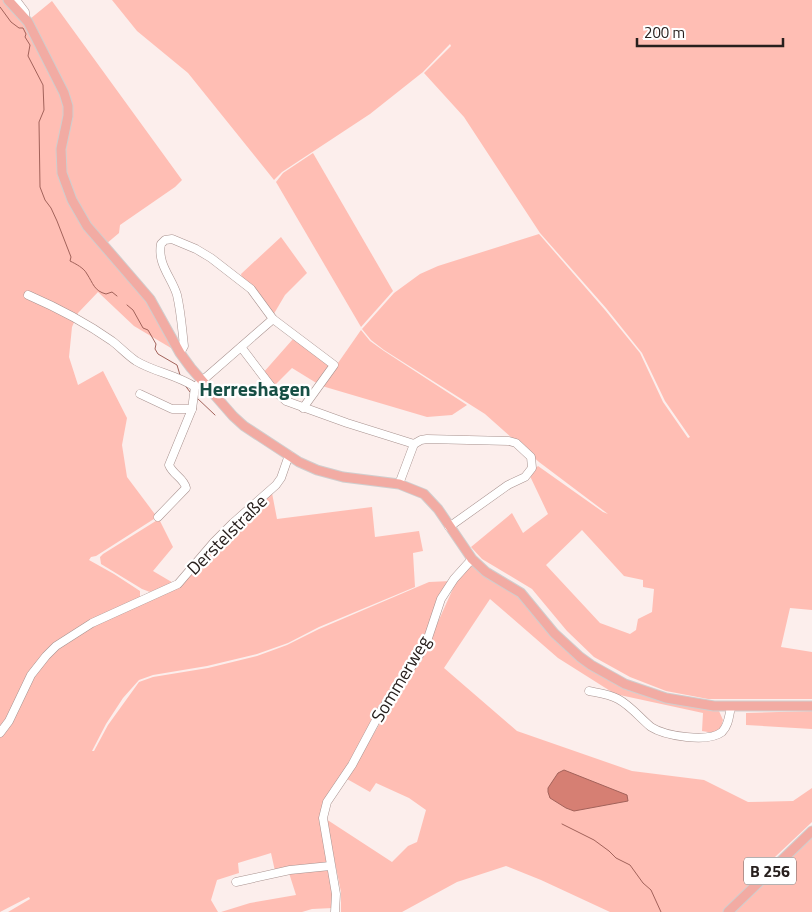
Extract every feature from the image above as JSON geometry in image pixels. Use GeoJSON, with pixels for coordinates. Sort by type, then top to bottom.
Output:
{"type":"FeatureCollection","features":[{"type":"Feature","properties":{"kind":"main road"},"geometry":{"type":"LineString","coordinates":[[8,0],[24,17],[64,93],[68,106],[68,116],[61,149],[62,172],[72,200],[92,233],[150,299],[199,384],[244,426],[289,456],[330,474],[399,484],[424,494],[438,509],[472,559],[486,572],[521,593],[562,641],[591,665],[608,676],[646,693],[689,703],[730,707],[812,706]]}},
{"type":"Feature","properties":{"kind":"main road","name":"B 256"},"geometry":{"type":"LineString","coordinates":[[728,912],[812,831]]}},
{"type":"Feature","properties":{"kind":"street"},"geometry":{"type":"LineString","coordinates":[[16,0],[25,12],[24,17]]}},
{"type":"Feature","properties":{"kind":"street"},"geometry":{"type":"LineString","coordinates":[[180,353],[184,346],[180,312],[176,293],[163,264],[160,250],[160,244],[165,240],[172,239],[196,249],[211,258],[250,290],[273,319],[334,365],[303,408]]}},
{"type":"Feature","properties":{"kind":"street"},"geometry":{"type":"LineString","coordinates":[[28,295],[79,319],[136,361],[199,384]]}},
{"type":"Feature","properties":{"kind":"street"},"geometry":{"type":"LineString","coordinates":[[158,517],[186,488],[183,481],[171,470],[169,465],[192,409],[199,384],[273,319]]}},
{"type":"Feature","properties":{"kind":"street"},"geometry":{"type":"LineString","coordinates":[[241,347],[273,389],[286,400],[303,408],[414,444]]}},
{"type":"Feature","properties":{"kind":"street"},"geometry":{"type":"LineString","coordinates":[[140,394],[172,409],[192,409]]}},
{"type":"Feature","properties":{"kind":"street"},"geometry":{"type":"LineString","coordinates":[[399,484],[414,444],[421,440],[509,441],[516,443],[531,456],[532,468],[525,477],[508,485],[449,527]]}},
{"type":"Feature","properties":{"kind":"street","name":"Derstelstraße"},"geometry":{"type":"LineString","coordinates":[[0,732],[8,721],[31,675],[56,646],[92,623],[178,584],[214,542],[276,485],[281,478],[289,456]]}},
{"type":"Feature","properties":{"kind":"street","name":"Sommerweg"},"geometry":{"type":"LineString","coordinates":[[330,866],[323,818],[328,800],[352,764],[382,709],[417,659],[426,641],[441,599],[454,579],[472,559]]}},
{"type":"Feature","properties":{"kind":"street"},"geometry":{"type":"LineString","coordinates":[[589,691],[605,693],[619,700],[652,728],[667,734],[687,737],[710,737],[721,732],[728,722],[730,707]]}},
{"type":"Feature","properties":{"kind":"street"},"geometry":{"type":"LineString","coordinates":[[236,882],[290,870],[330,866],[336,894],[335,912]]}},
{"type":"Feature","properties":{"kind":"shaded area"},"geometry":{"type":"Polygon","coordinates":[[[0,0],[3,0],[24,20],[59,88],[66,110],[59,149],[71,202],[147,300],[176,351],[134,326],[98,292],[78,313],[72,327],[69,357],[78,385],[103,371],[127,418],[122,445],[127,477],[157,517],[89,560],[140,591],[140,598],[91,620],[67,634],[42,656],[7,718],[0,726],[0,0]]]}},
{"type":"Feature","properties":{"kind":"shaded area"},"geometry":{"type":"Polygon","coordinates":[[[112,0],[812,0],[812,610],[790,608],[781,647],[812,652],[812,699],[708,699],[666,691],[630,677],[594,657],[567,631],[532,589],[482,559],[471,547],[512,513],[523,533],[548,514],[529,474],[538,466],[608,514],[539,462],[485,414],[384,350],[371,340],[362,329],[394,293],[420,274],[438,266],[539,234],[640,353],[663,402],[688,438],[690,437],[665,401],[642,353],[606,308],[540,233],[464,117],[424,73],[451,46],[450,44],[423,72],[370,114],[282,172],[274,180],[188,73],[137,31],[112,0]],[[582,530],[546,565],[600,623],[630,634],[636,630],[638,619],[652,612],[654,589],[643,587],[643,580],[624,576],[582,530]]]}},
{"type":"Feature","properties":{"kind":"shaded area"},"geometry":{"type":"Polygon","coordinates":[[[52,1],[182,180],[175,187],[120,225],[119,233],[106,244],[90,225],[76,200],[65,171],[65,150],[71,119],[30,19],[52,1]]]}},
{"type":"Feature","properties":{"kind":"shaded area"},"geometry":{"type":"Polygon","coordinates":[[[313,153],[393,291],[361,327],[276,182],[283,173],[313,153]]]}},
{"type":"Feature","properties":{"kind":"shaded area"},"geometry":{"type":"Polygon","coordinates":[[[281,237],[307,273],[285,295],[272,317],[242,279],[241,274],[281,237]]]}},
{"type":"Feature","properties":{"kind":"shaded area"},"geometry":{"type":"Polygon","coordinates":[[[361,330],[370,341],[384,351],[467,405],[452,415],[427,417],[322,386],[361,330]]]}},
{"type":"Feature","properties":{"kind":"shaded area"},"geometry":{"type":"Polygon","coordinates":[[[293,339],[331,365],[318,384],[292,368],[274,386],[263,373],[293,339]]]}},
{"type":"Feature","properties":{"kind":"shaded area"},"geometry":{"type":"Polygon","coordinates":[[[272,493],[277,519],[372,507],[375,537],[419,531],[423,551],[413,553],[415,587],[319,627],[288,643],[257,654],[207,666],[153,675],[139,680],[123,698],[106,724],[92,751],[94,751],[108,725],[139,682],[153,677],[208,668],[257,656],[287,645],[319,629],[429,582],[451,581],[421,649],[351,764],[329,793],[320,815],[327,864],[275,871],[271,853],[238,863],[239,873],[217,880],[211,900],[218,912],[8,912],[30,899],[29,897],[0,912],[0,735],[36,672],[49,656],[68,640],[93,625],[180,586],[241,519],[272,493]]]}},
{"type":"Feature","properties":{"kind":"shaded area"},"geometry":{"type":"Polygon","coordinates":[[[159,519],[173,547],[153,571],[175,584],[150,592],[101,564],[100,557],[159,519]]]}},
{"type":"Feature","properties":{"kind":"shaded area"},"geometry":{"type":"Polygon","coordinates":[[[472,564],[521,598],[590,668],[670,703],[719,711],[723,720],[721,727],[714,733],[702,731],[703,713],[615,694],[558,658],[490,599],[444,668],[517,731],[632,771],[704,780],[748,802],[793,801],[812,788],[812,822],[756,875],[765,882],[812,837],[812,912],[610,912],[506,866],[457,882],[402,912],[341,912],[341,892],[326,819],[392,862],[408,846],[417,842],[426,810],[409,798],[376,783],[370,792],[347,779],[423,655],[456,582],[472,564]]]}},
{"type":"Feature","properties":{"kind":"shaded area"},"geometry":{"type":"Polygon","coordinates":[[[812,711],[812,729],[746,725],[746,713],[812,711]]]}},
{"type":"Feature","properties":{"kind":"shaded area"},"geometry":{"type":"Polygon","coordinates":[[[564,770],[627,795],[628,801],[574,811],[566,808],[550,798],[548,792],[548,788],[558,773],[564,770]]]}},
{"type":"Feature","properties":{"kind":"shaded area"},"geometry":{"type":"Polygon","coordinates":[[[328,868],[334,895],[333,908],[312,909],[302,912],[221,912],[250,903],[296,895],[289,873],[328,868]]]}},
{"type":"Feature","properties":{"kind":"waterway"},"geometry":{"type":"LineString","coordinates":[[0,7],[11,22],[19,28],[23,28],[26,34],[25,37],[30,45],[28,56],[43,85],[44,110],[39,122],[40,187],[45,200],[57,221],[71,257],[70,261],[80,266],[86,272],[99,291],[106,294],[112,292],[117,296]]}},
{"type":"Feature","properties":{"kind":"waterway"},"geometry":{"type":"LineString","coordinates":[[127,305],[133,310],[143,328],[148,330],[156,344],[155,349],[158,354],[177,365],[180,375]]}},
{"type":"Feature","properties":{"kind":"waterway"},"geometry":{"type":"LineString","coordinates":[[184,384],[190,392]]}},
{"type":"Feature","properties":{"kind":"waterway"},"geometry":{"type":"LineString","coordinates":[[197,398],[215,415]]}},
{"type":"Feature","properties":{"kind":"waterway"},"geometry":{"type":"LineString","coordinates":[[562,824],[594,840],[616,858],[630,865],[643,883],[651,890],[661,912]]}},
{"type":"Feature","properties":{"kind":"district","name":"Herreshagen"},"geometry":{"type":"Point","coordinates":[255,389]}}]}
